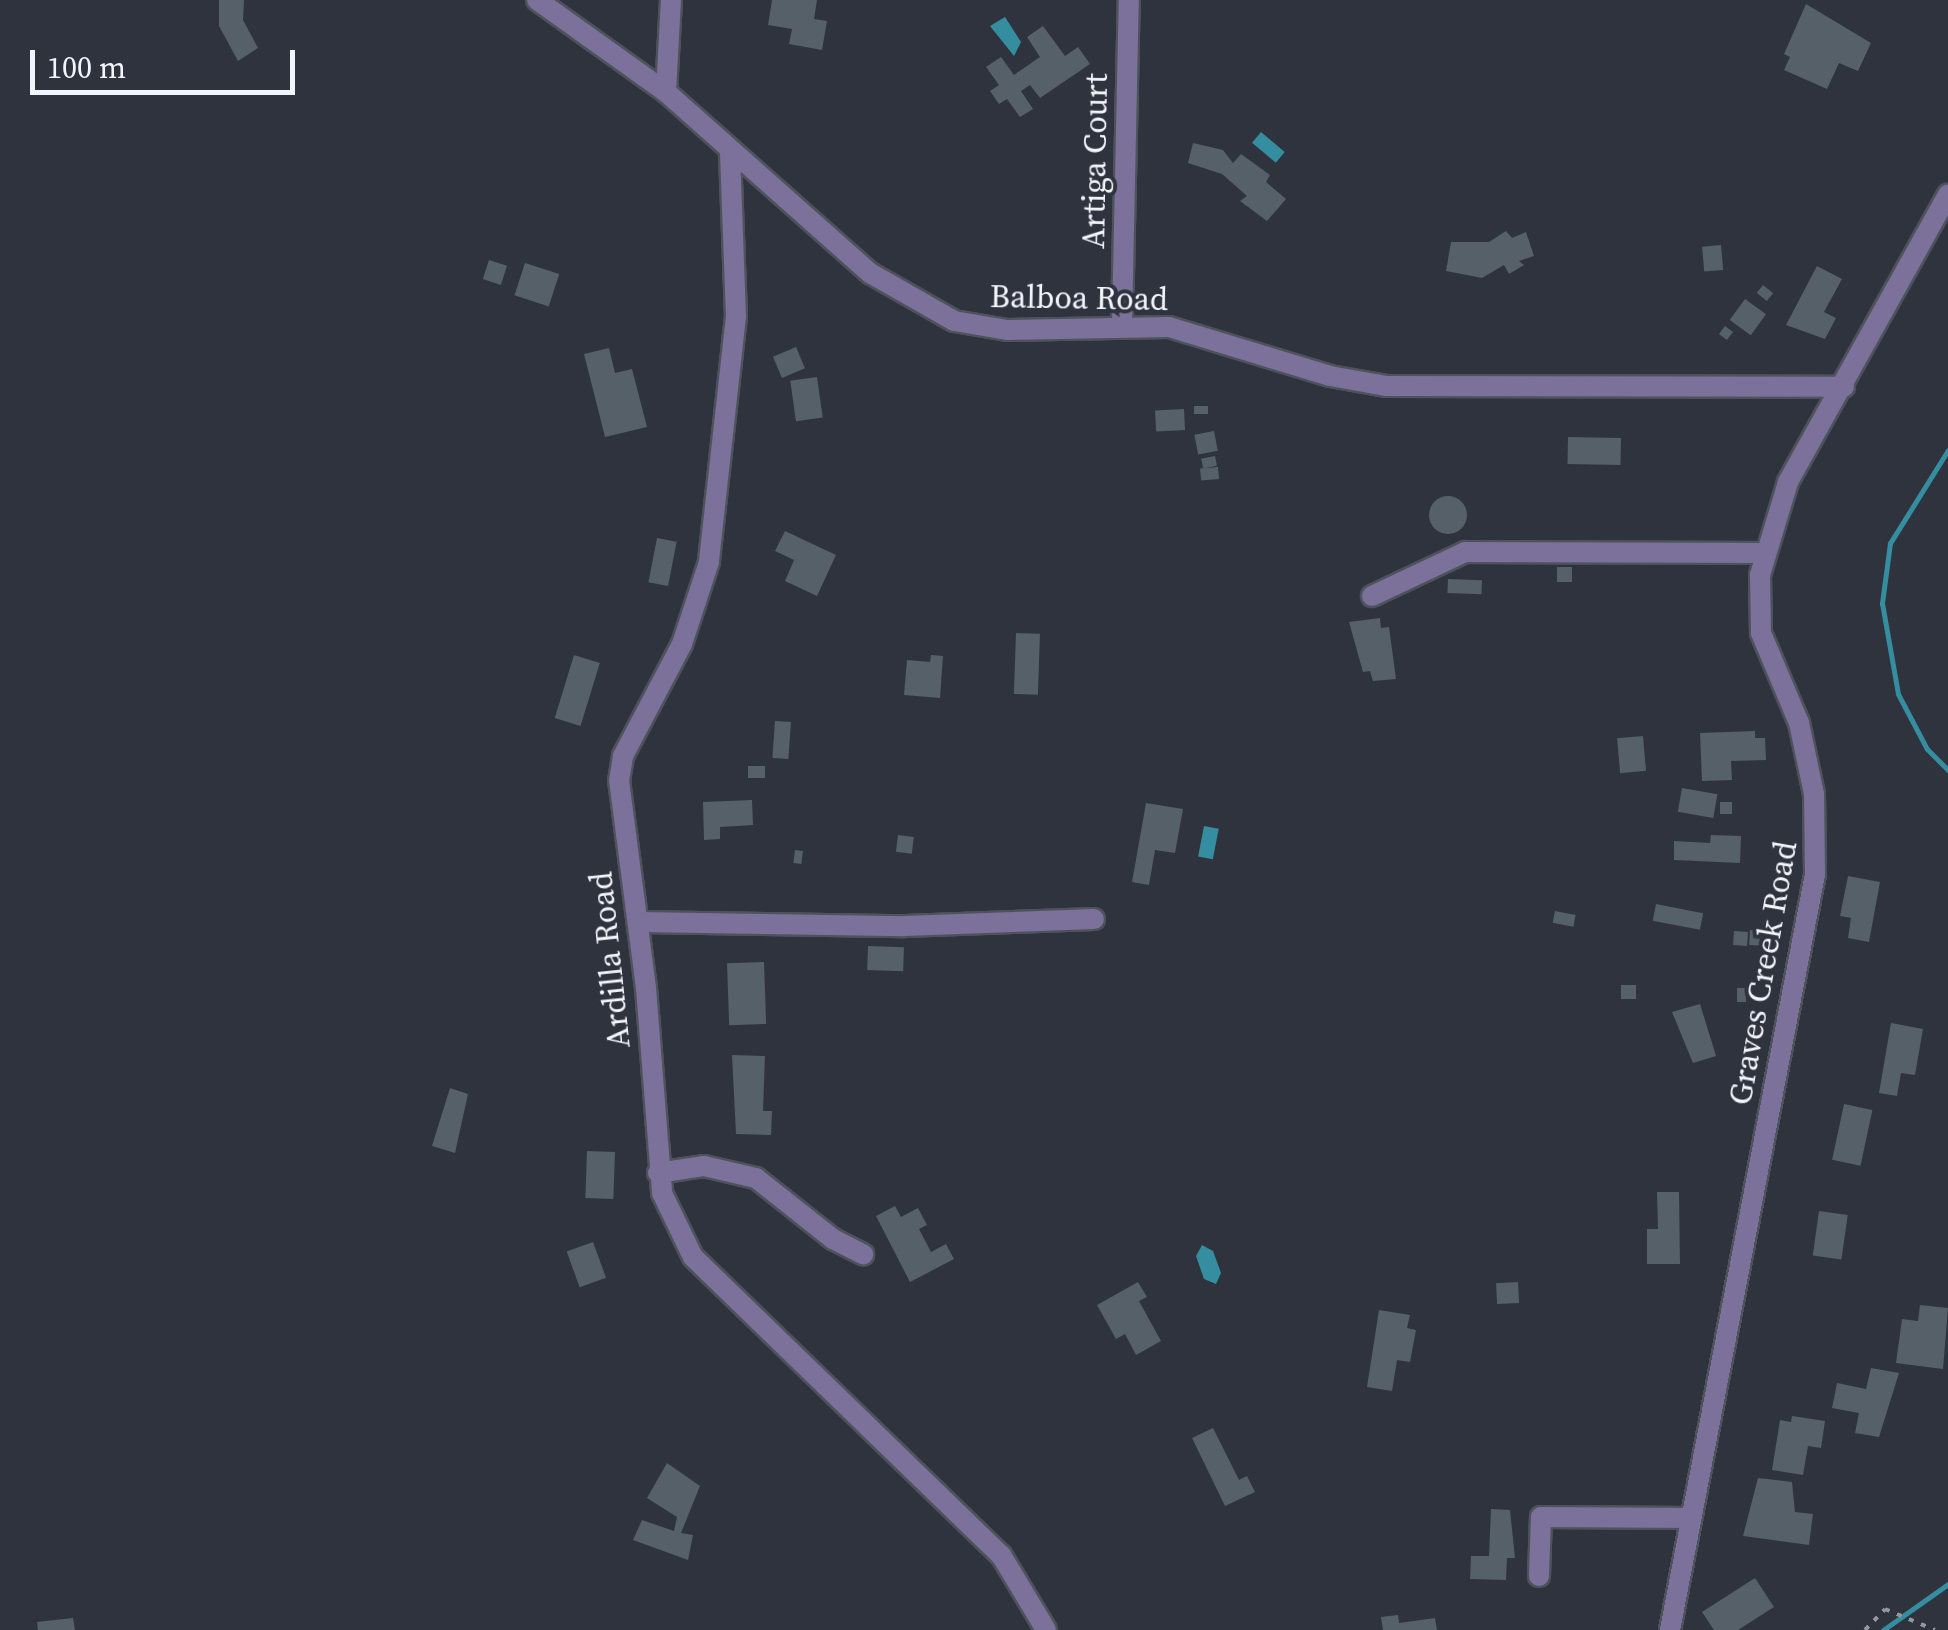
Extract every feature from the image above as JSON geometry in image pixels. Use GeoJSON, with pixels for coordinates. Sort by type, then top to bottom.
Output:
{"type":"FeatureCollection","features":[{"type":"Feature","properties":{"kind":"street","name":"Balboa Road"},"geometry":{"type":"LineString","coordinates":[[537,0],[666,92],[730,154],[870,273],[930,312],[1007,330],[1122,323],[1190,332],[1330,376],[1387,386],[1844,387]]}},
{"type":"Feature","properties":{"kind":"street"},"geometry":{"type":"LineString","coordinates":[[666,92],[671,0]]}},
{"type":"Feature","properties":{"kind":"street","name":"Artiga Court"},"geometry":{"type":"LineString","coordinates":[[1122,323],[1128,0]]}},
{"type":"Feature","properties":{"kind":"street","name":"Ardilla Road"},"geometry":{"type":"LineString","coordinates":[[730,154],[736,316],[712,546],[682,644],[623,756],[618,780],[639,922],[658,1173],[666,1207],[693,1258],[1001,1554],[1046,1630]]}},
{"type":"Feature","properties":{"kind":"street","name":"Graves Creek Road"},"geometry":{"type":"LineString","coordinates":[[1670,1630],[1815,874],[1818,831],[1808,760],[1761,633],[1765,553],[1788,482],[1948,194]]}},
{"type":"Feature","properties":{"kind":"street"},"geometry":{"type":"LineString","coordinates":[[1372,596],[1465,552],[1765,553]]}},
{"type":"Feature","properties":{"kind":"street"},"geometry":{"type":"LineString","coordinates":[[639,922],[904,926],[1094,919]]}},
{"type":"Feature","properties":{"kind":"street"},"geometry":{"type":"LineString","coordinates":[[658,1173],[704,1166],[756,1178],[832,1239],[863,1254]]}},
{"type":"Feature","properties":{"kind":"street"},"geometry":{"type":"LineString","coordinates":[[1539,1576],[1542,1517],[1691,1518]]}},
{"type":"Feature","properties":{"kind":"path"},"geometry":{"type":"LineString","coordinates":[[1865,1630],[1885,1609],[1935,1630]]}},
{"type":"Feature","properties":{"kind":"water"},"geometry":{"type":"Polygon","coordinates":[[[1005,17],[1021,42],[1014,56],[990,26],[1005,17]]]}},
{"type":"Feature","properties":{"kind":"water"},"geometry":{"type":"Polygon","coordinates":[[[1261,132],[1285,152],[1276,163],[1252,143],[1261,132]]]}},
{"type":"Feature","properties":{"kind":"water"},"geometry":{"type":"Polygon","coordinates":[[[1204,826],[1219,829],[1213,859],[1198,856],[1204,826]]]}},
{"type":"Feature","properties":{"kind":"water"},"geometry":{"type":"Polygon","coordinates":[[[1202,1245],[1213,1251],[1221,1273],[1216,1284],[1204,1279],[1196,1256],[1202,1245]]]}},
{"type":"Feature","properties":{"kind":"building"},"geometry":{"type":"Polygon","coordinates":[[[219,0],[244,0],[243,20],[258,48],[238,61],[219,26],[219,0]]]}},
{"type":"Feature","properties":{"kind":"building"},"geometry":{"type":"Polygon","coordinates":[[[772,0],[817,0],[814,19],[827,21],[822,50],[789,44],[792,29],[768,25],[772,0]]]}},
{"type":"Feature","properties":{"kind":"building"},"geometry":{"type":"Polygon","coordinates":[[[1806,4],[1871,43],[1858,71],[1839,63],[1827,89],[1784,70],[1790,57],[1784,54],[1806,4]]]}},
{"type":"Feature","properties":{"kind":"building"},"geometry":{"type":"Polygon","coordinates":[[[1043,26],[1065,56],[1078,47],[1090,64],[1040,98],[1030,85],[1021,91],[1033,109],[1020,117],[1007,99],[999,104],[990,91],[999,85],[986,67],[1001,57],[1014,75],[1040,57],[1027,37],[1043,26]]]}},
{"type":"Feature","properties":{"kind":"building"},"geometry":{"type":"Polygon","coordinates":[[[1193,143],[1223,150],[1233,163],[1241,154],[1270,175],[1266,182],[1286,199],[1267,221],[1240,201],[1247,196],[1222,174],[1188,163],[1193,143]]]}},
{"type":"Feature","properties":{"kind":"building"},"geometry":{"type":"Polygon","coordinates":[[[1506,231],[1512,238],[1526,232],[1534,256],[1519,261],[1524,265],[1509,274],[1504,265],[1482,278],[1446,271],[1451,242],[1489,242],[1506,231]]]}},
{"type":"Feature","properties":{"kind":"building"},"geometry":{"type":"Polygon","coordinates":[[[1721,245],[1723,270],[1704,272],[1702,247],[1721,245]]]}},
{"type":"Feature","properties":{"kind":"building"},"geometry":{"type":"Polygon","coordinates":[[[489,260],[507,266],[501,285],[483,279],[489,260]]]}},
{"type":"Feature","properties":{"kind":"building"},"geometry":{"type":"Polygon","coordinates":[[[525,263],[559,274],[549,306],[514,295],[525,263]]]}},
{"type":"Feature","properties":{"kind":"building"},"geometry":{"type":"Polygon","coordinates":[[[1817,266],[1842,279],[1824,312],[1836,318],[1825,339],[1786,325],[1817,266]]]}},
{"type":"Feature","properties":{"kind":"building"},"geometry":{"type":"Polygon","coordinates":[[[1763,285],[1773,293],[1767,301],[1757,293],[1763,285]]]}},
{"type":"Feature","properties":{"kind":"building"},"geometry":{"type":"Polygon","coordinates":[[[1745,299],[1766,314],[1751,335],[1730,320],[1745,299]]]}},
{"type":"Feature","properties":{"kind":"building"},"geometry":{"type":"Polygon","coordinates":[[[1725,326],[1733,332],[1727,340],[1719,334],[1725,326]]]}},
{"type":"Feature","properties":{"kind":"building"},"geometry":{"type":"Polygon","coordinates":[[[796,347],[805,368],[782,378],[773,357],[796,347]]]}},
{"type":"Feature","properties":{"kind":"building"},"geometry":{"type":"Polygon","coordinates":[[[609,348],[615,373],[632,369],[647,427],[605,437],[584,354],[609,348]]]}},
{"type":"Feature","properties":{"kind":"building"},"geometry":{"type":"Polygon","coordinates":[[[817,377],[823,418],[796,421],[790,381],[817,377]]]}},
{"type":"Feature","properties":{"kind":"building"},"geometry":{"type":"Polygon","coordinates":[[[1194,406],[1208,406],[1208,414],[1194,414],[1194,406]]]}},
{"type":"Feature","properties":{"kind":"building"},"geometry":{"type":"Polygon","coordinates":[[[1184,409],[1185,430],[1156,431],[1155,411],[1184,409]]]}},
{"type":"Feature","properties":{"kind":"building"},"geometry":{"type":"Polygon","coordinates":[[[1214,431],[1218,451],[1198,454],[1194,435],[1214,431]]]}},
{"type":"Feature","properties":{"kind":"building"},"geometry":{"type":"Polygon","coordinates":[[[1568,437],[1621,438],[1621,465],[1568,464],[1568,437]]]}},
{"type":"Feature","properties":{"kind":"building"},"geometry":{"type":"Polygon","coordinates":[[[1215,456],[1217,466],[1203,468],[1201,459],[1215,456]]]}},
{"type":"Feature","properties":{"kind":"building"},"geometry":{"type":"Polygon","coordinates":[[[1218,467],[1219,479],[1201,481],[1200,469],[1218,467]]]}},
{"type":"Feature","properties":{"kind":"building"},"geometry":{"type":"Polygon","coordinates":[[[1448,496],[1462,501],[1467,515],[1462,529],[1448,534],[1434,529],[1429,515],[1434,501],[1448,496]]]}},
{"type":"Feature","properties":{"kind":"building"},"geometry":{"type":"Polygon","coordinates":[[[785,531],[836,555],[817,596],[785,581],[794,560],[775,551],[785,531]]]}},
{"type":"Feature","properties":{"kind":"building"},"geometry":{"type":"Polygon","coordinates":[[[657,538],[677,542],[668,586],[648,582],[657,538]]]}},
{"type":"Feature","properties":{"kind":"building"},"geometry":{"type":"Polygon","coordinates":[[[1557,567],[1572,567],[1572,582],[1557,582],[1557,567]]]}},
{"type":"Feature","properties":{"kind":"building"},"geometry":{"type":"Polygon","coordinates":[[[1448,579],[1482,580],[1481,594],[1448,593],[1448,579]]]}},
{"type":"Feature","properties":{"kind":"building"},"geometry":{"type":"Polygon","coordinates":[[[1380,618],[1381,628],[1389,627],[1396,679],[1373,681],[1370,671],[1363,672],[1349,622],[1380,618]]]}},
{"type":"Feature","properties":{"kind":"building"},"geometry":{"type":"Polygon","coordinates":[[[1016,633],[1040,634],[1038,695],[1014,694],[1016,633]]]}},
{"type":"Feature","properties":{"kind":"building"},"geometry":{"type":"Polygon","coordinates":[[[574,655],[600,663],[581,726],[555,718],[574,655]]]}},
{"type":"Feature","properties":{"kind":"building"},"geometry":{"type":"Polygon","coordinates":[[[931,655],[943,656],[940,698],[904,695],[907,660],[930,662],[931,655]]]}},
{"type":"Feature","properties":{"kind":"building"},"geometry":{"type":"Polygon","coordinates":[[[775,721],[791,722],[788,759],[772,758],[775,721]]]}},
{"type":"Feature","properties":{"kind":"building"},"geometry":{"type":"Polygon","coordinates":[[[1755,731],[1755,738],[1765,738],[1766,760],[1731,761],[1732,780],[1702,781],[1700,733],[1755,731]]]}},
{"type":"Feature","properties":{"kind":"building"},"geometry":{"type":"Polygon","coordinates":[[[1643,736],[1646,771],[1620,773],[1617,738],[1643,736]]]}},
{"type":"Feature","properties":{"kind":"building"},"geometry":{"type":"Polygon","coordinates":[[[748,766],[765,766],[765,778],[748,778],[748,766]]]}},
{"type":"Feature","properties":{"kind":"building"},"geometry":{"type":"Polygon","coordinates":[[[1682,788],[1717,794],[1713,818],[1678,812],[1682,788]]]}},
{"type":"Feature","properties":{"kind":"building"},"geometry":{"type":"Polygon","coordinates":[[[752,800],[753,825],[720,827],[720,839],[704,840],[703,802],[752,800]]]}},
{"type":"Feature","properties":{"kind":"building"},"geometry":{"type":"Polygon","coordinates":[[[1720,802],[1732,802],[1732,814],[1720,814],[1720,802]]]}},
{"type":"Feature","properties":{"kind":"building"},"geometry":{"type":"Polygon","coordinates":[[[1146,803],[1183,809],[1175,853],[1155,850],[1149,885],[1132,882],[1146,803]]]}},
{"type":"Feature","properties":{"kind":"building"},"geometry":{"type":"Polygon","coordinates":[[[898,835],[914,837],[912,854],[896,852],[898,835]]]}},
{"type":"Feature","properties":{"kind":"building"},"geometry":{"type":"Polygon","coordinates":[[[1711,835],[1741,836],[1740,863],[1674,860],[1674,841],[1710,843],[1711,835]]]}},
{"type":"Feature","properties":{"kind":"building"},"geometry":{"type":"Polygon","coordinates":[[[795,850],[803,851],[801,864],[793,863],[795,850]]]}},
{"type":"Feature","properties":{"kind":"building"},"geometry":{"type":"Polygon","coordinates":[[[1848,876],[1880,882],[1869,942],[1848,938],[1851,918],[1840,916],[1848,876]]]}},
{"type":"Feature","properties":{"kind":"building"},"geometry":{"type":"Polygon","coordinates":[[[1656,904],[1703,913],[1700,930],[1653,921],[1656,904]]]}},
{"type":"Feature","properties":{"kind":"building"},"geometry":{"type":"Polygon","coordinates":[[[1555,911],[1576,915],[1573,927],[1553,923],[1555,911]]]}},
{"type":"Feature","properties":{"kind":"building"},"geometry":{"type":"Polygon","coordinates":[[[1750,930],[1768,931],[1767,946],[1749,945],[1750,930]]]}},
{"type":"Feature","properties":{"kind":"building"},"geometry":{"type":"Polygon","coordinates":[[[1734,931],[1748,932],[1747,946],[1733,945],[1734,931]]]}},
{"type":"Feature","properties":{"kind":"building"},"geometry":{"type":"Polygon","coordinates":[[[868,946],[904,947],[903,971],[867,970],[868,946]]]}},
{"type":"Feature","properties":{"kind":"building"},"geometry":{"type":"Polygon","coordinates":[[[764,962],[766,1024],[729,1025],[727,963],[764,962]]]}},
{"type":"Feature","properties":{"kind":"building"},"geometry":{"type":"Polygon","coordinates":[[[1621,985],[1636,985],[1636,999],[1621,999],[1621,985]]]}},
{"type":"Feature","properties":{"kind":"building"},"geometry":{"type":"Polygon","coordinates":[[[1737,988],[1746,988],[1746,1002],[1737,1002],[1737,988]]]}},
{"type":"Feature","properties":{"kind":"building"},"geometry":{"type":"Polygon","coordinates":[[[1700,1004],[1716,1056],[1693,1063],[1672,1012],[1700,1004]]]}},
{"type":"Feature","properties":{"kind":"building"},"geometry":{"type":"Polygon","coordinates":[[[1891,1023],[1923,1029],[1915,1075],[1901,1073],[1897,1096],[1879,1093],[1891,1023]]]}},
{"type":"Feature","properties":{"kind":"building"},"geometry":{"type":"Polygon","coordinates":[[[732,1055],[765,1056],[763,1111],[772,1111],[771,1135],[736,1134],[732,1055]]]}},
{"type":"Feature","properties":{"kind":"building"},"geometry":{"type":"Polygon","coordinates":[[[450,1088],[468,1094],[455,1153],[432,1146],[450,1088]]]}},
{"type":"Feature","properties":{"kind":"building"},"geometry":{"type":"Polygon","coordinates":[[[1844,1104],[1872,1110],[1861,1166],[1832,1160],[1844,1104]]]}},
{"type":"Feature","properties":{"kind":"building"},"geometry":{"type":"Polygon","coordinates":[[[587,1151],[615,1152],[613,1199],[585,1198],[587,1151]]]}},
{"type":"Feature","properties":{"kind":"building"},"geometry":{"type":"Polygon","coordinates":[[[1657,1192],[1679,1192],[1680,1264],[1647,1264],[1647,1229],[1658,1229],[1657,1192]]]}},
{"type":"Feature","properties":{"kind":"building"},"geometry":{"type":"Polygon","coordinates":[[[895,1206],[901,1217],[918,1208],[927,1225],[919,1229],[931,1252],[946,1244],[954,1259],[910,1282],[876,1216],[895,1206]]]}},
{"type":"Feature","properties":{"kind":"building"},"geometry":{"type":"Polygon","coordinates":[[[1819,1211],[1848,1215],[1841,1260],[1813,1256],[1819,1211]]]}},
{"type":"Feature","properties":{"kind":"building"},"geometry":{"type":"Polygon","coordinates":[[[593,1242],[606,1278],[580,1287],[567,1252],[593,1242]]]}},
{"type":"Feature","properties":{"kind":"building"},"geometry":{"type":"Polygon","coordinates":[[[1138,1282],[1147,1297],[1139,1301],[1161,1341],[1136,1355],[1125,1334],[1116,1339],[1097,1305],[1138,1282]]]}},
{"type":"Feature","properties":{"kind":"building"},"geometry":{"type":"Polygon","coordinates":[[[1518,1282],[1519,1303],[1497,1304],[1496,1283],[1518,1282]]]}},
{"type":"Feature","properties":{"kind":"building"},"geometry":{"type":"Polygon","coordinates":[[[1920,1305],[1948,1308],[1943,1369],[1896,1363],[1902,1319],[1918,1321],[1920,1305]]]}},
{"type":"Feature","properties":{"kind":"building"},"geometry":{"type":"Polygon","coordinates":[[[1379,1310],[1410,1315],[1407,1328],[1416,1330],[1410,1362],[1397,1360],[1392,1391],[1367,1387],[1379,1310]]]}},
{"type":"Feature","properties":{"kind":"building"},"geometry":{"type":"Polygon","coordinates":[[[1871,1368],[1899,1373],[1879,1437],[1855,1433],[1859,1413],[1832,1408],[1837,1383],[1866,1389],[1871,1368]]]}},
{"type":"Feature","properties":{"kind":"building"},"geometry":{"type":"Polygon","coordinates":[[[1792,1416],[1825,1421],[1821,1448],[1808,1446],[1803,1475],[1772,1470],[1780,1420],[1791,1422],[1792,1416]]]}},
{"type":"Feature","properties":{"kind":"building"},"geometry":{"type":"Polygon","coordinates":[[[1213,1428],[1239,1480],[1247,1476],[1255,1492],[1225,1506],[1192,1438],[1213,1428]]]}},
{"type":"Feature","properties":{"kind":"building"},"geometry":{"type":"Polygon","coordinates":[[[667,1463],[700,1486],[681,1533],[693,1535],[688,1560],[633,1540],[642,1520],[674,1531],[677,1517],[647,1498],[667,1463]]]}},
{"type":"Feature","properties":{"kind":"building"},"geometry":{"type":"Polygon","coordinates":[[[1758,1478],[1792,1482],[1795,1512],[1813,1514],[1809,1545],[1743,1536],[1758,1478]]]}},
{"type":"Feature","properties":{"kind":"building"},"geometry":{"type":"Polygon","coordinates":[[[1491,1509],[1510,1510],[1515,1558],[1507,1558],[1506,1580],[1470,1579],[1471,1556],[1489,1556],[1491,1509]]]}},
{"type":"Feature","properties":{"kind":"building"},"geometry":{"type":"Polygon","coordinates":[[[1755,1578],[1774,1607],[1738,1630],[1714,1630],[1702,1612],[1755,1578]]]}},
{"type":"Feature","properties":{"kind":"building"},"geometry":{"type":"Polygon","coordinates":[[[1398,1615],[1399,1623],[1435,1618],[1437,1630],[1383,1630],[1381,1617],[1398,1615]]]}},
{"type":"Feature","properties":{"kind":"building"},"geometry":{"type":"Polygon","coordinates":[[[73,1618],[75,1630],[38,1630],[37,1622],[73,1618]]]}},
{"type":"Feature","properties":{"kind":"waterway"},"geometry":{"type":"LineString","coordinates":[[1948,450],[1890,543],[1882,603],[1898,694],[1927,749],[1948,770]]}},
{"type":"Feature","properties":{"kind":"waterway"},"geometry":{"type":"LineString","coordinates":[[1883,1630],[1948,1584]]}}]}
